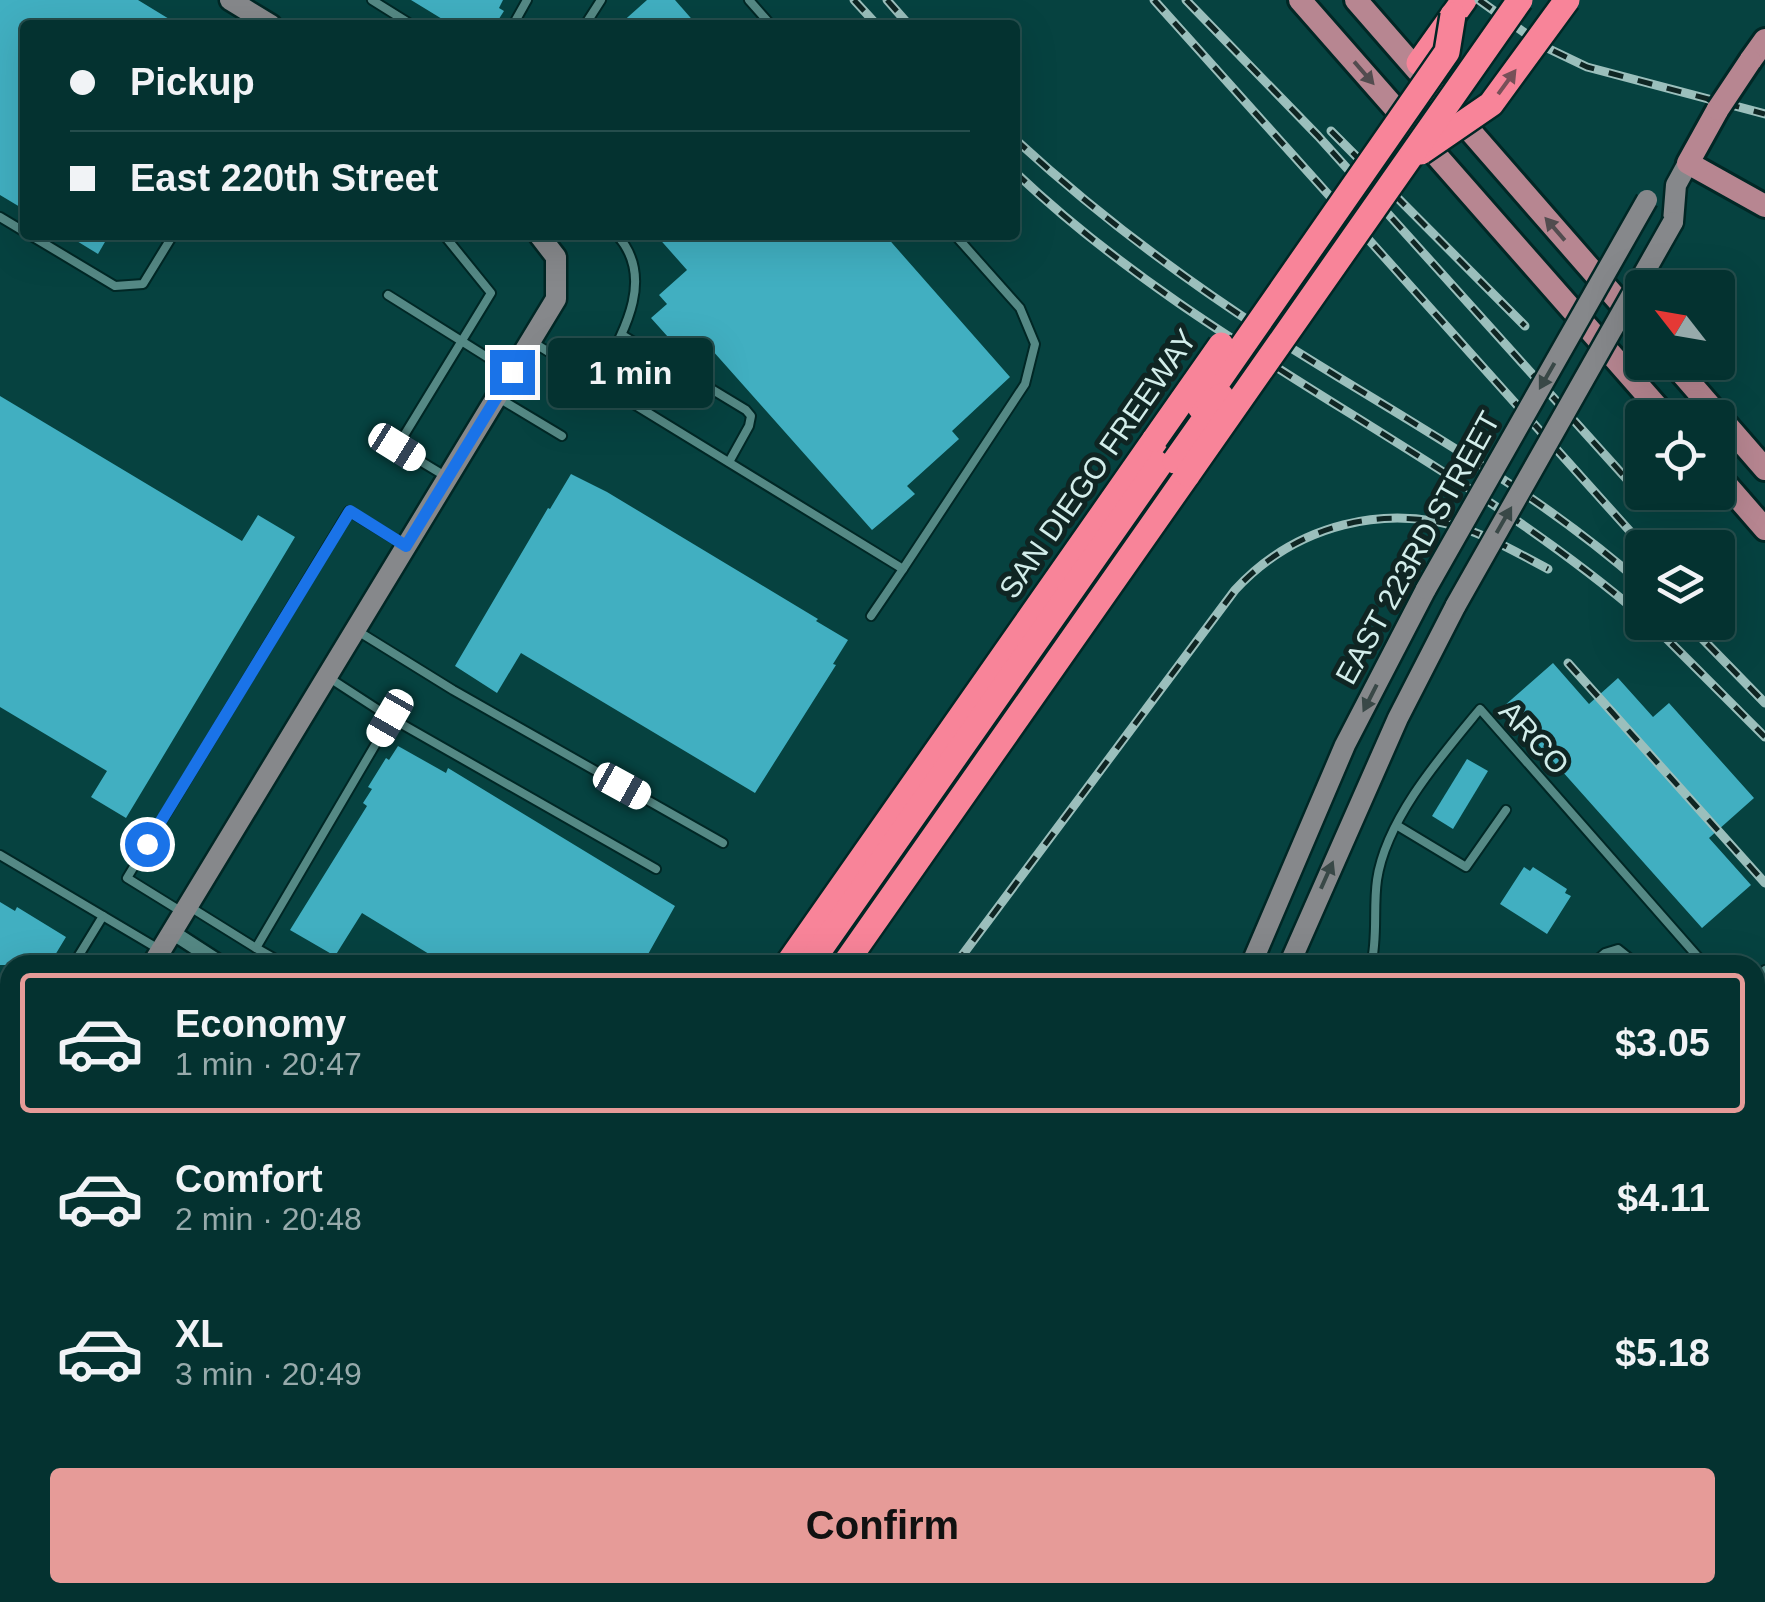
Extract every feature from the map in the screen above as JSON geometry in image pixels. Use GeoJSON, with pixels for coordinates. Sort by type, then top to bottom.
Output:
{"type":"FeatureCollection","features":[{"type":"Feature","properties":{"kind":"highway"},"geometry":{"type":"LineString","coordinates":[[816,955],[1499,0]]}},
{"type":"Feature","properties":{"kind":"highway","name":"SAN DIEGO FREEWAY"},"geometry":{"type":"LineString","coordinates":[[794,955],[1171,457],[1404,163],[1520,0]]}},
{"type":"Feature","properties":{"kind":"highway"},"geometry":{"type":"LineString","coordinates":[[1404,163],[1490,104],[1568,0]]}},
{"type":"Feature","properties":{"kind":"highway","name":"SAN DIEGO FREEWAY"},"geometry":{"type":"LineString","coordinates":[[850,955],[1458,7]]}},
{"type":"Feature","properties":{"kind":"highway"},"geometry":{"type":"LineString","coordinates":[[828,955],[1171,457]]}},
{"type":"Feature","properties":{"kind":"main road"},"geometry":{"type":"LineString","coordinates":[[230,0],[264,20]]}},
{"type":"Feature","properties":{"kind":"main road"},"geometry":{"type":"LineString","coordinates":[[1300,0],[1651,400]]}},
{"type":"Feature","properties":{"kind":"main road"},"geometry":{"type":"LineString","coordinates":[[1356,0],[1625,309]]}},
{"type":"Feature","properties":{"kind":"main road","name":"EAST 223RD STREET"},"geometry":{"type":"LineString","coordinates":[[1293,955],[1398,718],[1456,605],[1672,222],[1676,185],[1688,163],[1718,109],[1765,40]]}},
{"type":"Feature","properties":{"kind":"main road"},"geometry":{"type":"LineString","coordinates":[[1688,163],[1765,206]]}},
{"type":"Feature","properties":{"kind":"main road","name":"EAST 223RD STREET"},"geometry":{"type":"LineString","coordinates":[[1255,955],[1345,745],[1426,589],[1647,200],[1676,185]]}},
{"type":"Feature","properties":{"kind":"main road"},"geometry":{"type":"LineString","coordinates":[[162,949],[556,299],[556,257],[543,240]]}},
{"type":"Feature","properties":{"kind":"main road"},"geometry":{"type":"LineString","coordinates":[[1688,380],[1765,469]]}},
{"type":"Feature","properties":{"kind":"main road"},"geometry":{"type":"LineString","coordinates":[[1735,495],[1765,529]]}},
{"type":"Feature","properties":{"kind":"lane"},"geometry":{"type":"LineString","coordinates":[[372,0],[404,20]]}},
{"type":"Feature","properties":{"kind":"lane"},"geometry":{"type":"LineString","coordinates":[[749,0],[767,20]]}},
{"type":"Feature","properties":{"kind":"lane"},"geometry":{"type":"LineString","coordinates":[[37,240],[116,286],[143,284],[170,240]]}},
{"type":"Feature","properties":{"kind":"lane"},"geometry":{"type":"LineString","coordinates":[[447,478],[397,447],[490,293],[448,240]]}},
{"type":"Feature","properties":{"kind":"lane"},"geometry":{"type":"LineString","coordinates":[[597,382],[629,321],[634,297],[635,266],[621,240]]}},
{"type":"Feature","properties":{"kind":"lane"},"geometry":{"type":"LineString","coordinates":[[871,616],[1026,384],[1034,344],[1020,308],[960,240]]}},
{"type":"Feature","properties":{"kind":"lane"},"geometry":{"type":"LineString","coordinates":[[388,294],[512,372]]}},
{"type":"Feature","properties":{"kind":"lane"},"geometry":{"type":"LineString","coordinates":[[622,335],[746,410],[751,416],[750,426],[729,462]]}},
{"type":"Feature","properties":{"kind":"lane"},"geometry":{"type":"LineString","coordinates":[[530,341],[903,569]]}},
{"type":"Feature","properties":{"kind":"lane"},"geometry":{"type":"LineString","coordinates":[[496,397],[562,436]]}},
{"type":"Feature","properties":{"kind":"lane"},"geometry":{"type":"LineString","coordinates":[[268,955],[127,878],[350,511],[406,546]]}},
{"type":"Feature","properties":{"kind":"lane"},"geometry":{"type":"LineString","coordinates":[[356,630],[453,690],[723,843]]}},
{"type":"Feature","properties":{"kind":"lane"},"geometry":{"type":"LineString","coordinates":[[327,676],[390,718],[656,869]]}},
{"type":"Feature","properties":{"kind":"lane","name":"ARCO"},"geometry":{"type":"LineString","coordinates":[[1372,955],[1377,878],[1398,826],[1446,750],[1480,710],[1696,955]]}},
{"type":"Feature","properties":{"kind":"lane"},"geometry":{"type":"LineString","coordinates":[[256,948],[390,718]]}},
{"type":"Feature","properties":{"kind":"lane"},"geometry":{"type":"LineString","coordinates":[[1398,826],[1466,867],[1506,810]]}},
{"type":"Feature","properties":{"kind":"lane"},"geometry":{"type":"LineString","coordinates":[[0,854],[162,949]]}},
{"type":"Feature","properties":{"kind":"lane"},"geometry":{"type":"LineString","coordinates":[[79,955],[103,916]]}},
{"type":"Feature","properties":{"kind":"building"},"geometry":{"type":"Polygon","coordinates":[[[0,0],[138,0],[171,20],[20,20],[20,207],[0,195],[0,0]]]}},
{"type":"Feature","properties":{"kind":"building"},"geometry":{"type":"Polygon","coordinates":[[[411,0],[503,0],[499,8],[504,11],[498,20],[444,20],[411,0]]]}},
{"type":"Feature","properties":{"kind":"building"},"geometry":{"type":"Polygon","coordinates":[[[647,0],[675,0],[693,20],[625,20],[647,0]]]}},
{"type":"Feature","properties":{"kind":"building"},"geometry":{"type":"Polygon","coordinates":[[[75,240],[106,240],[98,254],[75,240]]]}},
{"type":"Feature","properties":{"kind":"building"},"geometry":{"type":"Polygon","coordinates":[[[660,240],[889,240],[1010,377],[952,431],[959,439],[907,486],[915,494],[872,530],[712,350],[694,366],[651,318],[667,304],[659,295],[687,270],[660,240]]]}},
{"type":"Feature","properties":{"kind":"building"},"geometry":{"type":"Polygon","coordinates":[[[0,396],[242,541],[258,515],[295,537],[126,818],[91,797],[107,771],[0,707],[0,396]]]}},
{"type":"Feature","properties":{"kind":"building"},"geometry":{"type":"Polygon","coordinates":[[[571,474],[607,492],[848,640],[755,793],[521,653],[497,693],[455,666],[571,474]]]}},
{"type":"Feature","properties":{"kind":"building"},"geometry":{"type":"Polygon","coordinates":[[[1553,663],[1589,704],[1618,678],[1653,717],[1669,703],[1754,798],[1709,838],[1751,885],[1702,928],[1504,706],[1553,663]]]}},
{"type":"Feature","properties":{"kind":"building"},"geometry":{"type":"Polygon","coordinates":[[[398,746],[446,773],[448,768],[675,906],[648,955],[431,955],[362,913],[336,955],[290,930],[367,806],[363,803],[372,789],[368,787],[386,758],[389,760],[398,746]]]}},
{"type":"Feature","properties":{"kind":"building"},"geometry":{"type":"Polygon","coordinates":[[[1467,759],[1488,771],[1453,829],[1432,816],[1467,759]]]}},
{"type":"Feature","properties":{"kind":"building"},"geometry":{"type":"Polygon","coordinates":[[[1524,867],[1530,871],[1533,867],[1567,889],[1565,893],[1571,896],[1547,934],[1500,904],[1524,867]]]}},
{"type":"Feature","properties":{"kind":"building"},"geometry":{"type":"Polygon","coordinates":[[[0,902],[15,911],[17,907],[66,937],[55,955],[0,955],[0,902]]]}},
{"type":"Feature","properties":{"kind":"railway"},"geometry":{"type":"LineString","coordinates":[[854,0],[872,20]]}},
{"type":"Feature","properties":{"kind":"railway"},"geometry":{"type":"LineString","coordinates":[[887,0],[905,20]]}},
{"type":"Feature","properties":{"kind":"railway"},"geometry":{"type":"LineString","coordinates":[[1154,0],[1629,530]]}},
{"type":"Feature","properties":{"kind":"railway"},"geometry":{"type":"LineString","coordinates":[[1186,0],[1318,136],[1625,477]]}},
{"type":"Feature","properties":{"kind":"railway"},"geometry":{"type":"LineString","coordinates":[[1479,0],[1543,46],[1587,67],[1765,114]]}},
{"type":"Feature","properties":{"kind":"railway"},"geometry":{"type":"LineString","coordinates":[[1331,131],[1525,326]]}},
{"type":"Feature","properties":{"kind":"railway"},"geometry":{"type":"LineString","coordinates":[[1020,144],[1106,217],[1202,289],[1508,482],[1625,570]]}},
{"type":"Feature","properties":{"kind":"railway"},"geometry":{"type":"LineString","coordinates":[[1020,176],[1164,293],[1488,501],[1625,602]]}},
{"type":"Feature","properties":{"kind":"railway"},"geometry":{"type":"LineString","coordinates":[[962,955],[1235,590],[1285,549],[1344,525],[1407,518],[1471,531],[1548,569]]}},
{"type":"Feature","properties":{"kind":"railway"},"geometry":{"type":"LineString","coordinates":[[1668,640],[1765,737]]}},
{"type":"Feature","properties":{"kind":"railway"},"geometry":{"type":"LineString","coordinates":[[1704,640],[1765,703]]}},
{"type":"Feature","properties":{"kind":"railway"},"geometry":{"type":"LineString","coordinates":[[1568,663],[1765,883]]}},
{"type":"Feature","properties":{"kind":"route"},"geometry":{"type":"LineString","coordinates":[[147,844],[350,511],[406,546],[512,372]]}}]}
